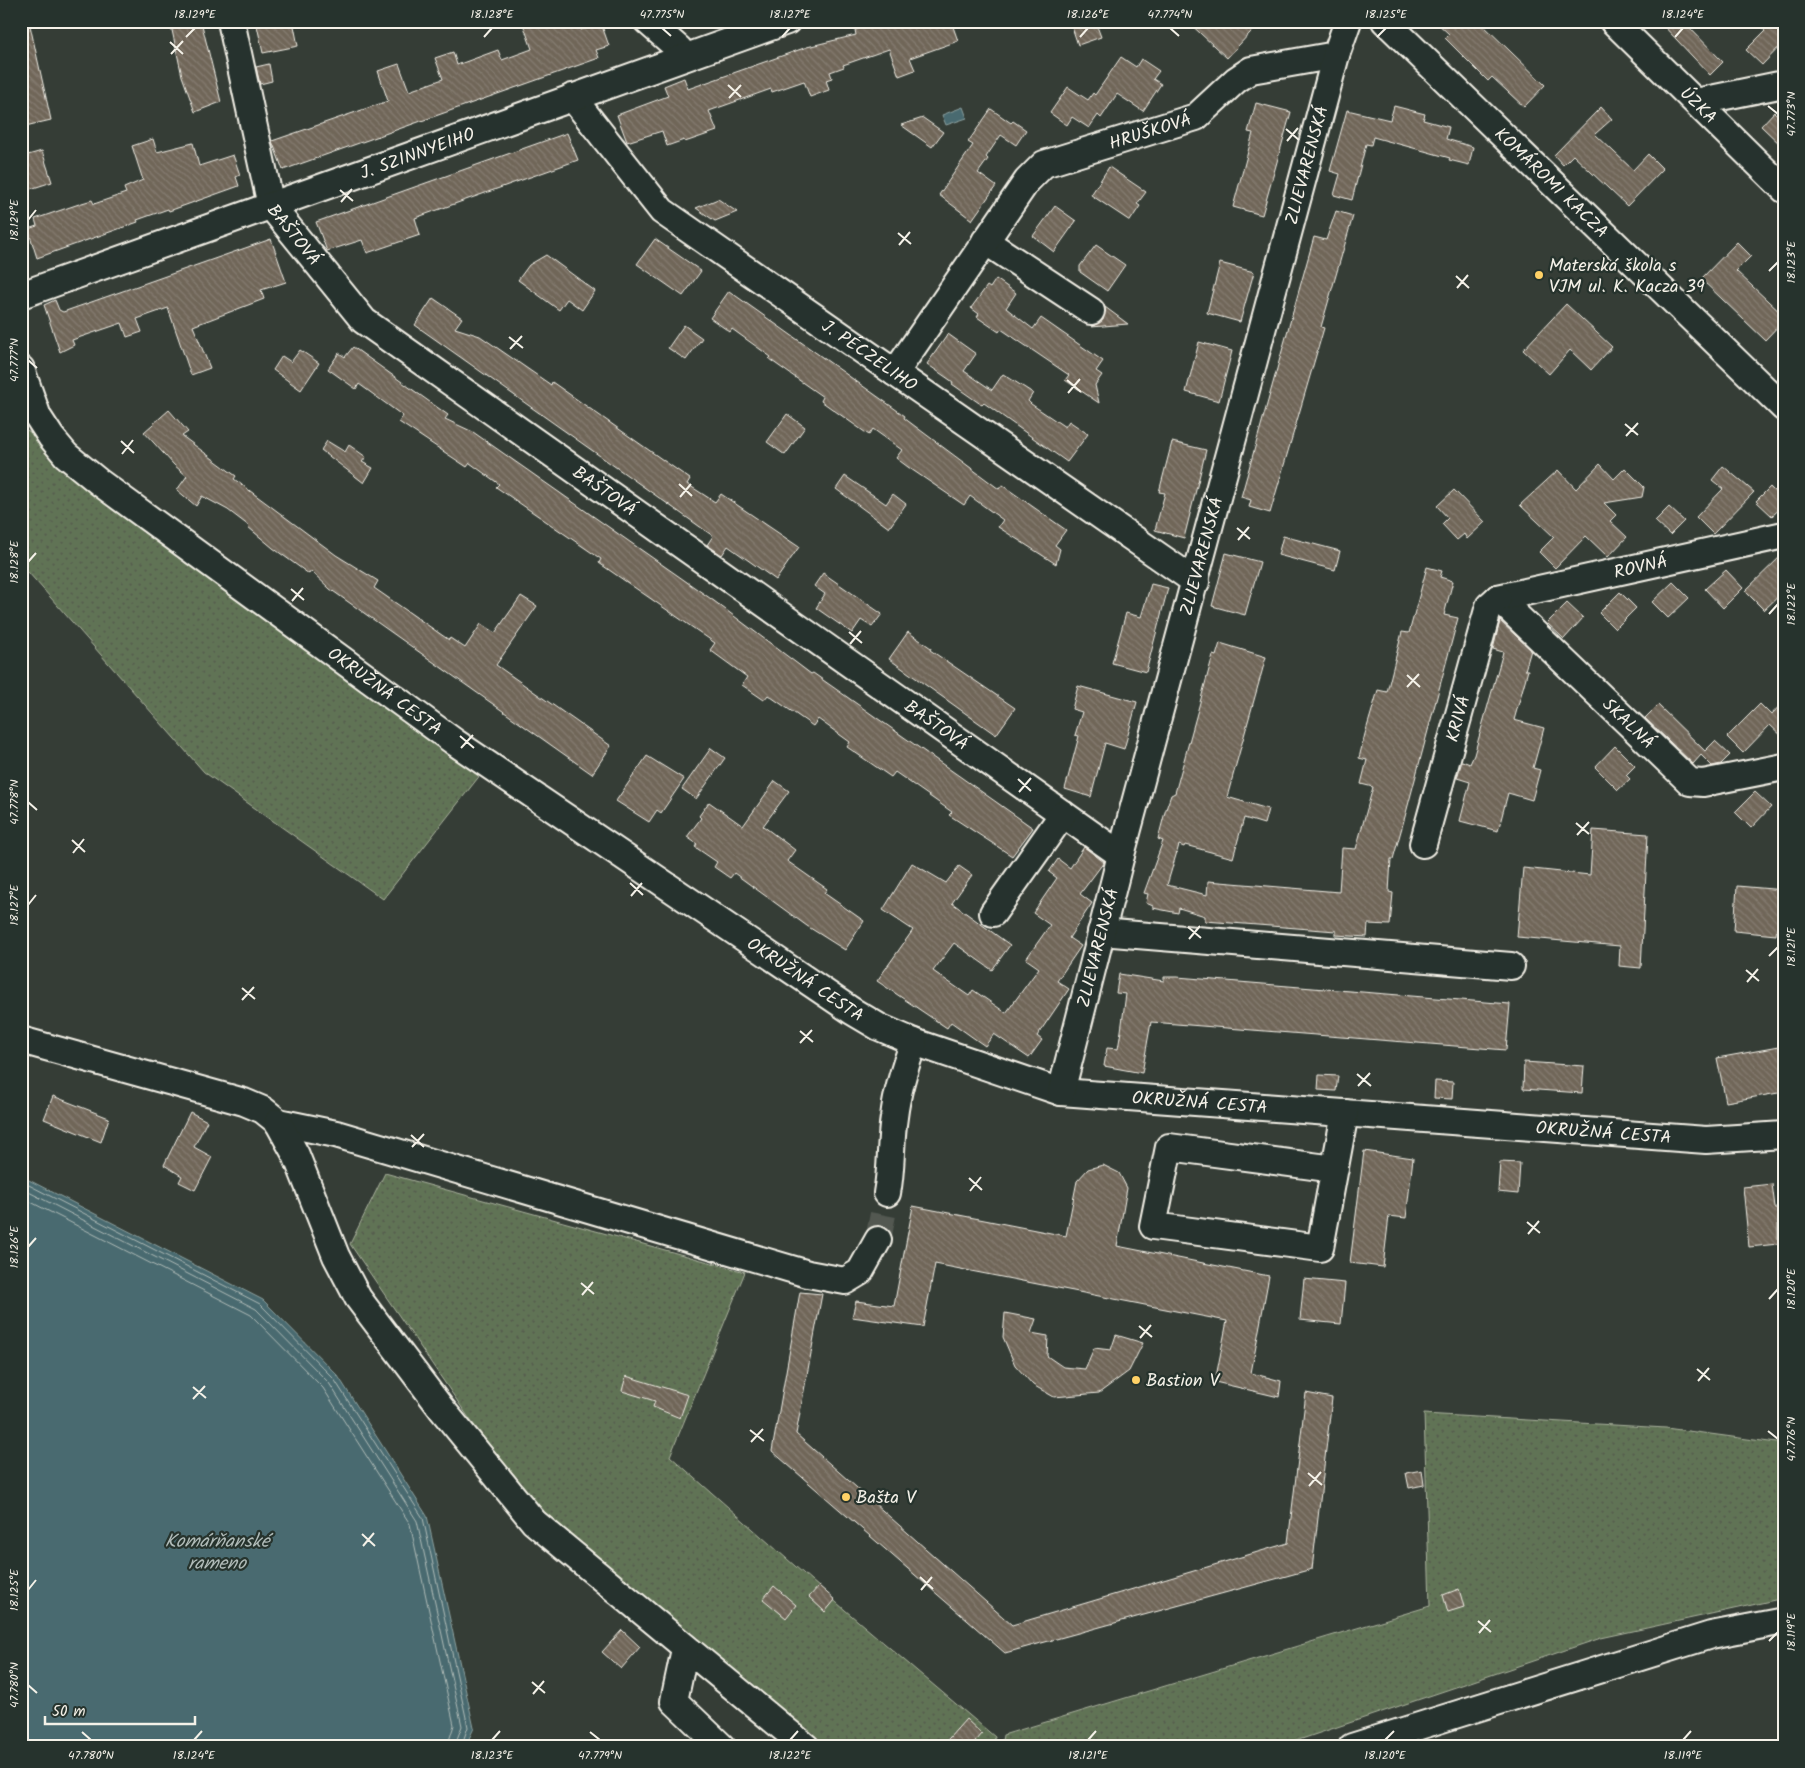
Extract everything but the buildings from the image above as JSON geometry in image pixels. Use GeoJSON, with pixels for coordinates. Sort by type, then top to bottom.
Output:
{"type":"FeatureCollection","features":[{"type":"Feature","properties":{"kind":"street","name":"BAŠTOVÁ"},"geometry":{"type":"LineString","coordinates":[[231,21],[271,206],[364,321],[1121,855]]}},
{"type":"Feature","properties":{"kind":"street"},"geometry":{"type":"LineString","coordinates":[[647,21],[679,49],[685,57]]}},
{"type":"Feature","properties":{"kind":"street","name":"J. SZINNYEIHO"},"geometry":{"type":"LineString","coordinates":[[21,295],[572,96],[787,21]]}},
{"type":"Feature","properties":{"kind":"street","name":"ZLIEVARENSKÁ"},"geometry":{"type":"LineString","coordinates":[[1061,1092],[1121,855],[1196,582],[1336,55],[1348,21]]}},
{"type":"Feature","properties":{"kind":"street","name":"KOMÁROMI KACZA"},"geometry":{"type":"LineString","coordinates":[[1385,21],[1784,408]]}},
{"type":"Feature","properties":{"kind":"street","name":"ÚZKA"},"geometry":{"type":"LineString","coordinates":[[1613,21],[1784,188]]}},
{"type":"Feature","properties":{"kind":"street","name":"HRUŠKOVÁ"},"geometry":{"type":"LineString","coordinates":[[895,373],[1026,181],[1044,164],[1196,117],[1236,80],[1251,70],[1336,55]]}},
{"type":"Feature","properties":{"kind":"street"},"geometry":{"type":"LineString","coordinates":[[1696,102],[1784,84]]}},
{"type":"Feature","properties":{"kind":"street","name":"J. PÉCZELIHO"},"geometry":{"type":"LineString","coordinates":[[572,96],[662,211],[1196,582]]}},
{"type":"Feature","properties":{"kind":"street"},"geometry":{"type":"LineString","coordinates":[[985,241],[1092,311]]}},
{"type":"Feature","properties":{"kind":"street","name":"OKRUŽNÁ CESTA"},"geometry":{"type":"LineString","coordinates":[[21,368],[38,417],[51,438],[66,455],[145,518],[456,742],[844,1006],[879,1027],[914,1042],[1061,1092],[1706,1140],[1784,1135]]}},
{"type":"Feature","properties":{"kind":"street","name":"ROVNÁ"},"geometry":{"type":"LineString","coordinates":[[1498,598],[1784,535]]}},
{"type":"Feature","properties":{"kind":"street","name":"SKALNÁ"},"geometry":{"type":"LineString","coordinates":[[1498,598],[1690,782],[1704,783],[1784,767]]}},
{"type":"Feature","properties":{"kind":"street","name":"KRIVÁ"},"geometry":{"type":"LineString","coordinates":[[1423,844],[1489,606],[1498,598]]}},
{"type":"Feature","properties":{"kind":"street"},"geometry":{"type":"LineString","coordinates":[[992,913],[1063,814]]}},
{"type":"Feature","properties":{"kind":"street"},"geometry":{"type":"LineString","coordinates":[[1101,932],[1511,966]]}},
{"type":"Feature","properties":{"kind":"street"},"geometry":{"type":"LineString","coordinates":[[21,1040],[244,1102],[263,1110],[278,1122],[296,1155],[336,1256],[358,1298],[441,1408],[534,1522],[806,1747]]}},
{"type":"Feature","properties":{"kind":"street"},"geometry":{"type":"LineString","coordinates":[[888,1194],[892,1167],[894,1117],[905,1068],[914,1042]]}},
{"type":"Feature","properties":{"kind":"street"},"geometry":{"type":"LineString","coordinates":[[1335,1169],[1169,1148],[1153,1226],[1320,1248],[1335,1169],[1345,1113]]}},
{"type":"Feature","properties":{"kind":"street"},"geometry":{"type":"LineString","coordinates":[[278,1122],[336,1134],[808,1274],[838,1280],[845,1281],[860,1272],[878,1240]]}},
{"type":"Feature","properties":{"kind":"street"},"geometry":{"type":"LineString","coordinates":[[1352,1747],[1710,1635],[1784,1621]]}},
{"type":"Feature","properties":{"kind":"street"},"geometry":{"type":"LineString","coordinates":[[686,1649],[674,1701],[722,1747]]}},
{"type":"Feature","properties":{"kind":"green space"},"geometry":{"type":"Polygon","coordinates":[[[27,430],[481,774],[383,899],[204,772],[21,564],[21,435],[27,430]]]}},
{"type":"Feature","properties":{"kind":"green space"},"geometry":{"type":"Polygon","coordinates":[[[385,1173],[745,1272],[670,1456],[845,1610],[995,1737],[993,1747],[816,1747],[546,1517],[471,1421],[350,1244],[385,1173]]]}},
{"type":"Feature","properties":{"kind":"green space"},"geometry":{"type":"Polygon","coordinates":[[[1424,1414],[1666,1428],[1784,1444],[1784,1598],[1601,1638],[1278,1747],[1001,1747],[1003,1735],[1430,1606],[1424,1414]]]}},
{"type":"Feature","properties":{"kind":"water"},"geometry":{"type":"Polygon","coordinates":[[[963,107],[967,118],[946,125],[942,115],[963,107]]]}},
{"type":"Feature","properties":{"kind":"water","name":"Komárňanské rameno"},"geometry":{"type":"Polygon","coordinates":[[[21,1176],[263,1300],[338,1376],[427,1516],[474,1728],[465,1747],[21,1747],[21,1176]]]}},
{"type":"Feature","properties":{"kind":"tunnel"},"geometry":{"type":"LineString","coordinates":[[878,1240],[887,1193]]}},
{"type":"Feature","properties":{"kind":"place","name":"Materská škola s VJM ul. K. Kacza 39"},"geometry":{"type":"Point","coordinates":[1539,275]}},
{"type":"Feature","properties":{"kind":"place","name":"Bastion V"},"geometry":{"type":"Point","coordinates":[1136,1380]}},
{"type":"Feature","properties":{"kind":"place","name":"Bašta V"},"geometry":{"type":"Point","coordinates":[846,1497]}}]}
